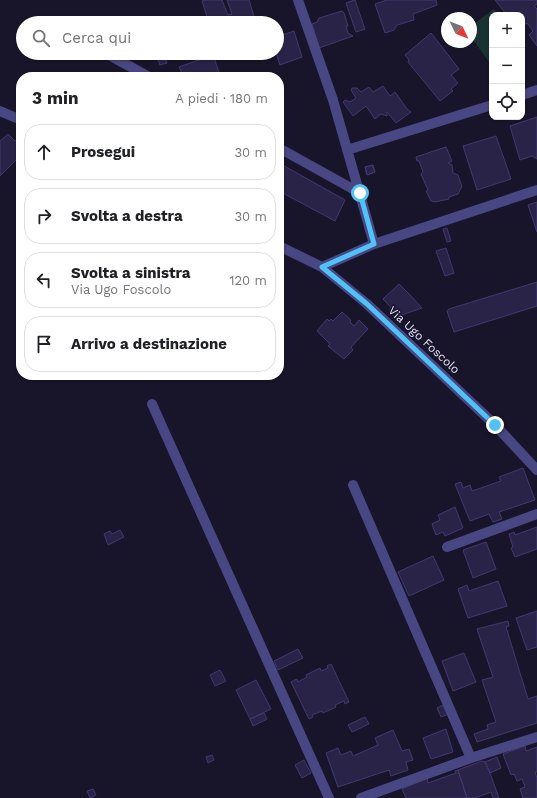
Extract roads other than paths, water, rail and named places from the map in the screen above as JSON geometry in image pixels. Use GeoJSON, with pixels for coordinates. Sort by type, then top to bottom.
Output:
{"type":"FeatureCollection","features":[{"type":"Feature","properties":{"kind":"street"},"geometry":{"type":"LineString","coordinates":[[298,0],[348,150],[374,244]]}},
{"type":"Feature","properties":{"kind":"street"},"geometry":{"type":"LineString","coordinates":[[118,60],[140,72]]}},
{"type":"Feature","properties":{"kind":"street"},"geometry":{"type":"LineString","coordinates":[[525,94],[537,90]]}},
{"type":"Feature","properties":{"kind":"street"},"geometry":{"type":"LineString","coordinates":[[348,150],[489,105]]}},
{"type":"Feature","properties":{"kind":"street"},"geometry":{"type":"LineString","coordinates":[[0,111],[16,118]]}},
{"type":"Feature","properties":{"kind":"street"},"geometry":{"type":"LineString","coordinates":[[284,151],[360,193]]}},
{"type":"Feature","properties":{"kind":"street"},"geometry":{"type":"LineString","coordinates":[[322,267],[374,244],[537,190]]}},
{"type":"Feature","properties":{"kind":"street","name":"Via Ugo Foscolo"},"geometry":{"type":"LineString","coordinates":[[284,248],[322,267],[367,304],[495,425],[537,470]]}},
{"type":"Feature","properties":{"kind":"street"},"geometry":{"type":"LineString","coordinates":[[152,404],[329,798]]}},
{"type":"Feature","properties":{"kind":"street"},"geometry":{"type":"LineString","coordinates":[[353,485],[471,758]]}},
{"type":"Feature","properties":{"kind":"street"},"geometry":{"type":"LineString","coordinates":[[447,547],[537,514]]}},
{"type":"Feature","properties":{"kind":"street"},"geometry":{"type":"LineString","coordinates":[[361,798],[471,758],[537,737]]}}]}
